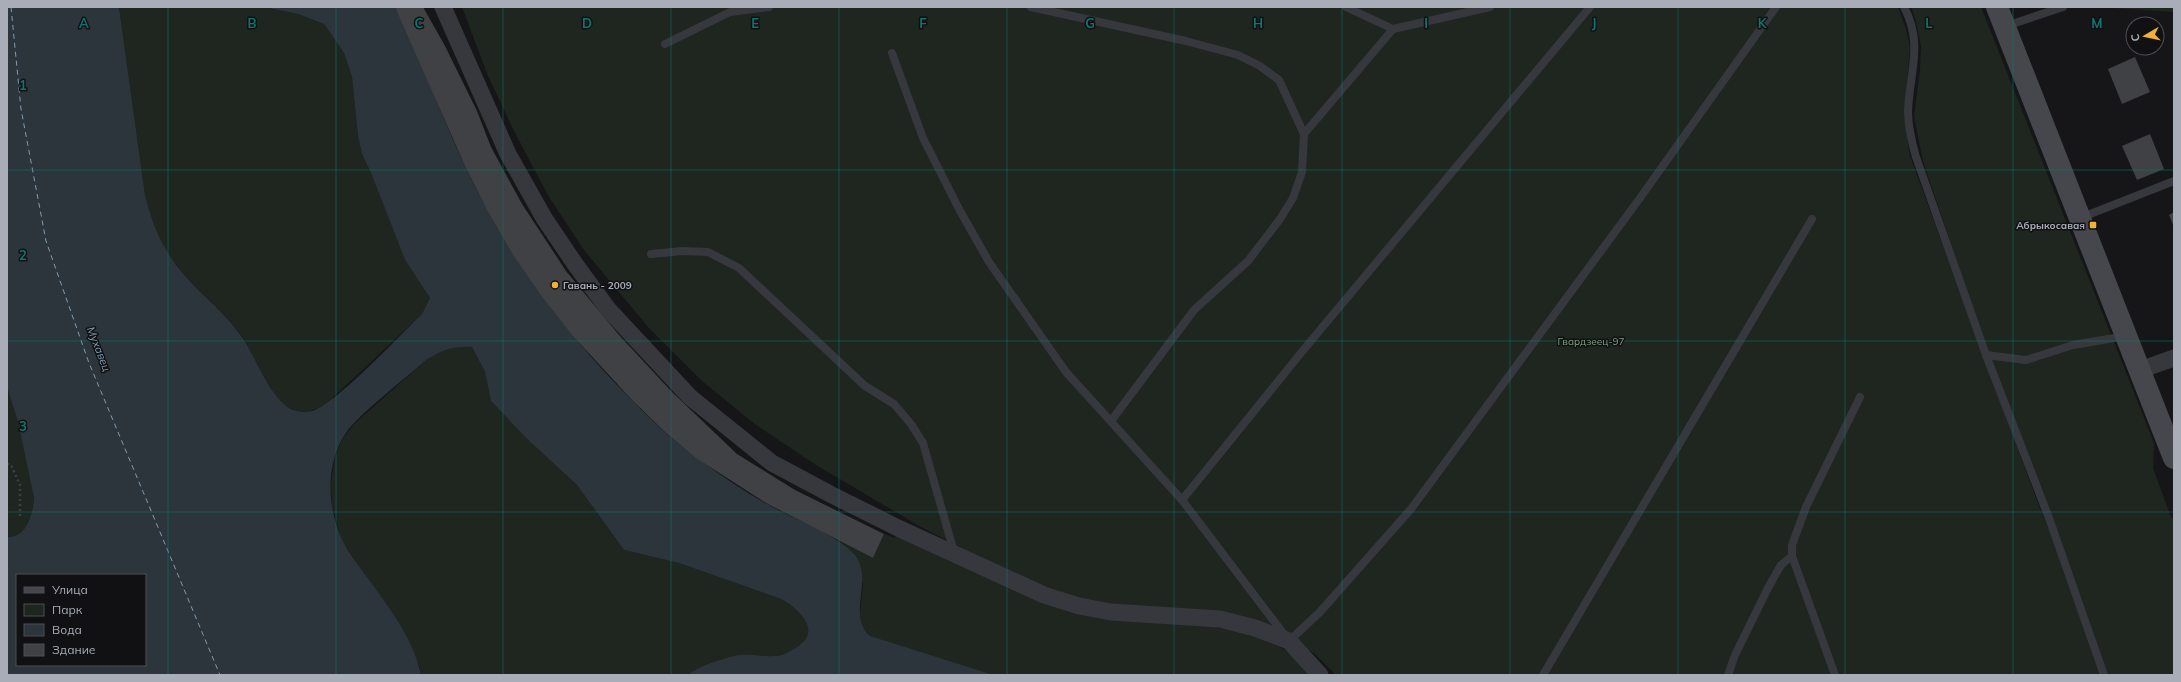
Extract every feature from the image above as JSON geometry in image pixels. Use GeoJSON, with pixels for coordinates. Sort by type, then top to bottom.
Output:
{"type":"FeatureCollection","features":[{"type":"Feature","properties":{"kind":"street"},"geometry":{"type":"LineString","coordinates":[[443,7],[508,154],[544,218],[608,309],[690,397],[772,463],[838,499],[1044,596],[1079,606],[1110,612],[1220,619],[1255,628],[1289,641],[1320,675]]}},
{"type":"Feature","properties":{"kind":"street"},"geometry":{"type":"LineString","coordinates":[[2001,17],[2174,458]]}},
{"type":"Feature","properties":{"kind":"street"},"geometry":{"type":"LineString","coordinates":[[2140,370],[2174,358]]}},
{"type":"Feature","properties":{"kind":"lane"},"geometry":{"type":"LineString","coordinates":[[664,44],[730,12],[769,7]]}},
{"type":"Feature","properties":{"kind":"lane"},"geometry":{"type":"LineString","coordinates":[[1031,7],[1199,44],[1238,55],[1260,66],[1279,80],[1304,134],[1302,172],[1293,198],[1280,219],[1248,261],[1194,310],[1111,421]]}},
{"type":"Feature","properties":{"kind":"lane"},"geometry":{"type":"LineString","coordinates":[[1346,7],[1393,30]]}},
{"type":"Feature","properties":{"kind":"lane"},"geometry":{"type":"LineString","coordinates":[[1304,134],[1393,30],[1490,7]]}},
{"type":"Feature","properties":{"kind":"lane"},"geometry":{"type":"LineString","coordinates":[[1182,500],[1305,348],[1590,7]]}},
{"type":"Feature","properties":{"kind":"lane"},"geometry":{"type":"LineString","coordinates":[[892,53],[923,138],[959,210],[989,262],[1066,372],[1182,500],[1289,641],[1320,612],[1411,509],[1645,192],[1776,7]]}},
{"type":"Feature","properties":{"kind":"lane"},"geometry":{"type":"LineString","coordinates":[[1904,7],[1915,43],[1915,58],[1908,112],[1910,135],[1916,157],[1986,356],[2049,518],[2104,675]]}},
{"type":"Feature","properties":{"kind":"lane"},"geometry":{"type":"LineString","coordinates":[[2001,17],[2063,7]]}},
{"type":"Feature","properties":{"kind":"lane"},"geometry":{"type":"LineString","coordinates":[[2080,218],[2174,181]]}},
{"type":"Feature","properties":{"kind":"lane"},"geometry":{"type":"LineString","coordinates":[[1543,675],[1812,219]]}},
{"type":"Feature","properties":{"kind":"lane"},"geometry":{"type":"LineString","coordinates":[[651,254],[682,251],[708,252],[739,268],[865,386],[894,404],[911,424],[923,443],[954,553]]}},
{"type":"Feature","properties":{"kind":"lane"},"geometry":{"type":"LineString","coordinates":[[1986,356],[2026,360],[2073,345],[2126,336]]}},
{"type":"Feature","properties":{"kind":"lane"},"geometry":{"type":"LineString","coordinates":[[1835,675],[1792,556],[1792,544],[1804,512],[1860,397]]}},
{"type":"Feature","properties":{"kind":"lane"},"geometry":{"type":"LineString","coordinates":[[1728,675],[1735,655],[1769,586],[1781,565],[1792,556]]}},
{"type":"Feature","properties":{"kind":"path"},"geometry":{"type":"LineString","coordinates":[[7,464],[11,465],[20,485],[20,516]]}},
{"type":"Feature","properties":{"kind":"green space"},"geometry":{"type":"Polygon","coordinates":[[[119,7],[264,7],[298,14],[324,24],[344,53],[352,77],[358,136],[362,154],[405,260],[430,298],[422,314],[325,405],[307,411],[298,411],[288,407],[282,402],[269,386],[242,336],[182,272],[161,243],[145,195],[119,7]]]}},
{"type":"Feature","properties":{"kind":"green space","name":"Гвардзеец-97"},"geometry":{"type":"Polygon","coordinates":[[[462,7],[1898,7],[1906,29],[1910,48],[1904,117],[1910,156],[2047,528],[1923,161],[1914,116],[1920,70],[1921,46],[1916,21],[1911,7],[1981,7],[2154,443],[2153,468],[2171,517],[2174,520],[2174,675],[1336,675],[1316,655],[1295,640],[1058,594],[1014,574],[921,527],[816,465],[756,425],[702,381],[648,327],[584,250],[549,197],[516,135],[488,76],[462,7]]]}},
{"type":"Feature","properties":{"kind":"green space"},"geometry":{"type":"Polygon","coordinates":[[[2097,7],[2174,7],[2174,12],[2097,7]]]}},
{"type":"Feature","properties":{"kind":"green space"},"geometry":{"type":"Polygon","coordinates":[[[455,346],[472,347],[485,372],[491,401],[526,438],[577,485],[624,550],[679,563],[781,599],[795,609],[806,621],[808,635],[803,642],[785,654],[770,656],[747,654],[738,655],[698,668],[687,675],[421,675],[419,665],[341,538],[332,505],[331,481],[335,457],[342,440],[354,424],[425,361],[438,352],[455,346]]]}},
{"type":"Feature","properties":{"kind":"green space"},"geometry":{"type":"Polygon","coordinates":[[[7,387],[18,422],[34,498],[28,524],[20,533],[7,537],[7,387]]]}},
{"type":"Feature","properties":{"kind":"green space"},"geometry":{"type":"Polygon","coordinates":[[[898,528],[1015,587],[1181,621],[1255,634],[1285,650],[1312,675],[994,675],[878,639],[870,636],[862,627],[860,615],[863,583],[835,539],[873,558],[884,534],[895,538],[898,528]]]}},
{"type":"Feature","properties":{"kind":"water","name":"Мухавец"},"geometry":{"type":"Polygon","coordinates":[[[7,7],[119,7],[145,195],[158,235],[173,261],[182,272],[233,325],[242,337],[267,382],[279,399],[291,409],[305,412],[312,411],[322,406],[351,383],[422,314],[430,298],[405,260],[362,154],[358,136],[352,77],[344,53],[324,24],[298,14],[264,7],[395,7],[465,166],[496,225],[532,282],[572,335],[594,360],[667,434],[704,463],[755,497],[837,540],[854,554],[860,564],[862,574],[860,618],[863,627],[870,636],[994,675],[687,675],[698,668],[738,655],[747,654],[778,656],[785,654],[803,642],[808,635],[806,621],[795,609],[781,599],[679,563],[624,550],[577,485],[526,438],[491,401],[485,372],[472,347],[465,347],[453,348],[436,354],[425,361],[380,399],[354,423],[345,435],[333,462],[331,477],[332,508],[341,537],[352,557],[389,608],[402,629],[414,651],[421,675],[7,675],[7,537],[20,533],[28,524],[34,498],[18,422],[7,387],[7,7]]]}},
{"type":"Feature","properties":{"kind":"building","name":"Гавань - 2009"},"geometry":{"type":"Polygon","coordinates":[[[395,7],[423,7],[445,46],[477,111],[491,147],[522,204],[566,271],[619,335],[672,392],[737,454],[795,490],[884,534],[873,558],[766,503],[696,458],[665,432],[632,400],[572,335],[543,298],[513,255],[487,210],[465,166],[395,7]]]}},
{"type":"Feature","properties":{"kind":"building"},"geometry":{"type":"Polygon","coordinates":[[[2135,57],[2150,92],[2122,104],[2108,69],[2135,57]]]}},
{"type":"Feature","properties":{"kind":"building"},"geometry":{"type":"Polygon","coordinates":[[[2150,134],[2164,169],[2137,180],[2122,146],[2150,134]]]}},
{"type":"Feature","properties":{"kind":"building"},"geometry":{"type":"Polygon","coordinates":[[[2174,212],[2174,227],[2169,215],[2174,212]]]}},
{"type":"Feature","properties":{"kind":"ferry route"},"geometry":{"type":"LineString","coordinates":[[11,7],[21,109],[46,241],[89,363],[220,675]]}},
{"type":"Feature","properties":{"kind":"place","name":"Абрыкосавая"},"geometry":{"type":"Point","coordinates":[2093,225]}},
{"type":"Feature","properties":{"kind":"place","name":"Гавань - 2009"},"geometry":{"type":"Point","coordinates":[555,285]}}]}
